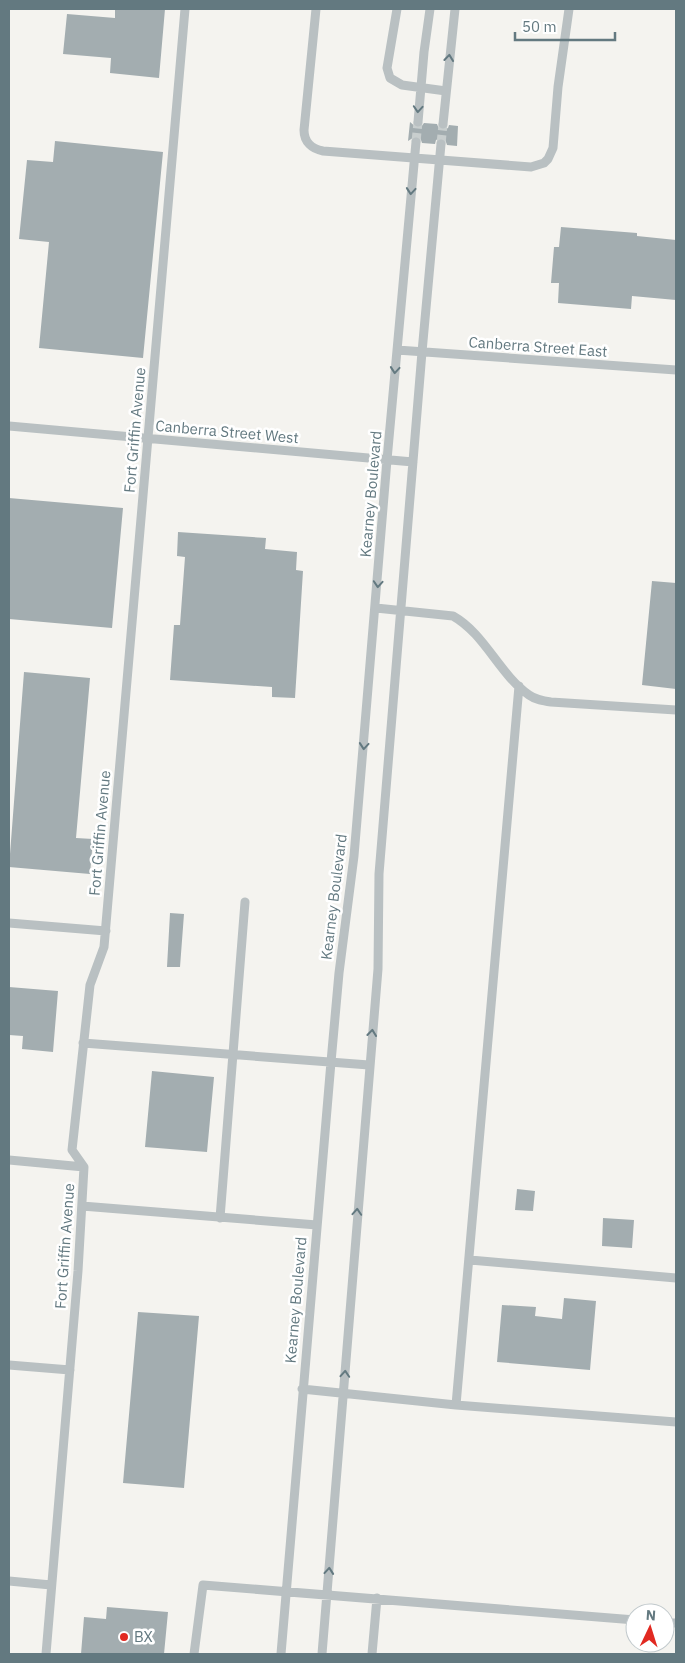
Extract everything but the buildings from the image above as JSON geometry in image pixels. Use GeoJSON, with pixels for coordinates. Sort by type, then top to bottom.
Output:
{"type":"FeatureCollection","features":[{"type":"Feature","properties":{"kind":"street","name":"Fort Griffin Avenue"},"geometry":{"type":"LineString","coordinates":[[46,1654],[82,1206],[84,1167],[72,1150],[90,985],[104,947],[106,931],[185,9]]}},
{"type":"Feature","properties":{"kind":"street"},"geometry":{"type":"LineString","coordinates":[[316,9],[304,130],[307,142],[316,150],[531,167],[544,163],[553,148],[558,87],[569,9]]}},
{"type":"Feature","properties":{"kind":"street"},"geometry":{"type":"LineString","coordinates":[[397,9],[387,68],[390,78],[402,86],[446,91]]}},
{"type":"Feature","properties":{"kind":"street"},"geometry":{"type":"LineString","coordinates":[[418,122],[420,88],[430,9]]}},
{"type":"Feature","properties":{"kind":"street"},"geometry":{"type":"LineString","coordinates":[[443,124],[455,9]]}},
{"type":"Feature","properties":{"kind":"street","name":"Kearney Boulevard"},"geometry":{"type":"LineString","coordinates":[[281,1654],[331,1062],[339,973],[354,856],[416,142]]}},
{"type":"Feature","properties":{"kind":"street"},"geometry":{"type":"LineString","coordinates":[[322,1654],[344,1393],[368,1065],[378,969],[379,874],[441,144]]}},
{"type":"Feature","properties":{"kind":"street","name":"Canberra Street East"},"geometry":{"type":"LineString","coordinates":[[397,350],[676,370]]}},
{"type":"Feature","properties":{"kind":"street","name":"Canberra Street West"},"geometry":{"type":"LineString","coordinates":[[9,426],[148,440],[413,462]]}},
{"type":"Feature","properties":{"kind":"street"},"geometry":{"type":"LineString","coordinates":[[376,608],[441,613],[462,621],[519,686],[538,700],[676,710]]}},
{"type":"Feature","properties":{"kind":"street"},"geometry":{"type":"LineString","coordinates":[[456,1404],[519,686]]}},
{"type":"Feature","properties":{"kind":"street"},"geometry":{"type":"LineString","coordinates":[[220,1218],[245,902]]}},
{"type":"Feature","properties":{"kind":"street"},"geometry":{"type":"LineString","coordinates":[[9,923],[106,931]]}},
{"type":"Feature","properties":{"kind":"street"},"geometry":{"type":"LineString","coordinates":[[83,1043],[368,1065]]}},
{"type":"Feature","properties":{"kind":"street"},"geometry":{"type":"LineString","coordinates":[[9,1160],[84,1167]]}},
{"type":"Feature","properties":{"kind":"street"},"geometry":{"type":"LineString","coordinates":[[82,1206],[317,1225]]}},
{"type":"Feature","properties":{"kind":"street"},"geometry":{"type":"LineString","coordinates":[[470,1260],[676,1278]]}},
{"type":"Feature","properties":{"kind":"street"},"geometry":{"type":"LineString","coordinates":[[9,1365],[70,1370]]}},
{"type":"Feature","properties":{"kind":"street"},"geometry":{"type":"LineString","coordinates":[[302,1389],[676,1422]]}},
{"type":"Feature","properties":{"kind":"street"},"geometry":{"type":"LineString","coordinates":[[9,1581],[51,1585]]}},
{"type":"Feature","properties":{"kind":"street"},"geometry":{"type":"LineString","coordinates":[[194,1654],[203,1585],[625,1619]]}},
{"type":"Feature","properties":{"kind":"street"},"geometry":{"type":"LineString","coordinates":[[372,1654],[377,1598]]}},
{"type":"Feature","properties":{"kind":"tunnel"},"geometry":{"type":"LineString","coordinates":[[416,142],[418,122]]}},
{"type":"Feature","properties":{"kind":"tunnel"},"geometry":{"type":"LineString","coordinates":[[441,144],[443,124]]}},
{"type":"Feature","properties":{"kind":"place","name":"BX"},"geometry":{"type":"Point","coordinates":[124,1637]}}]}
